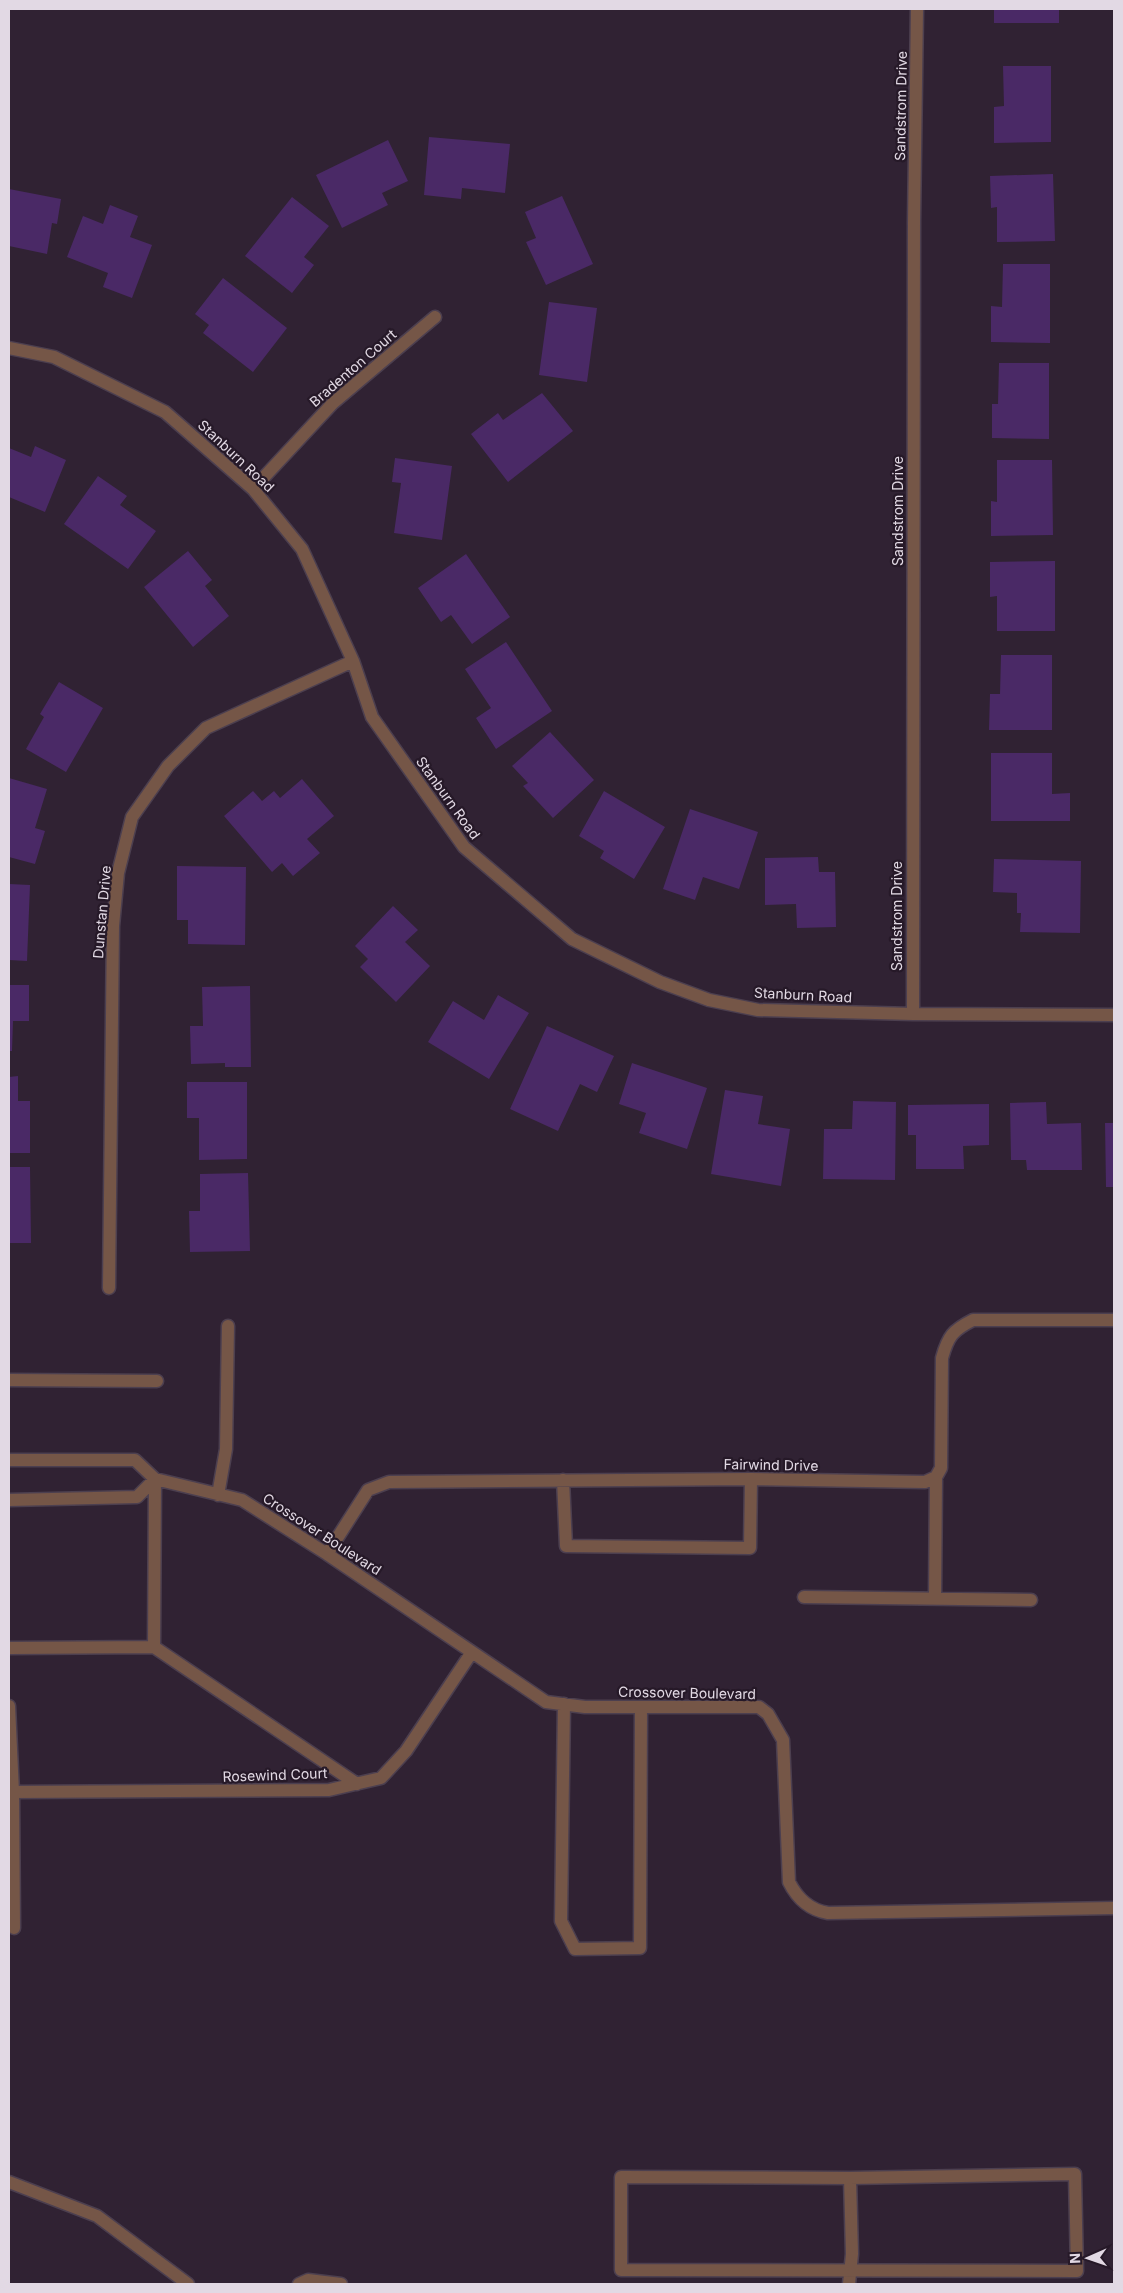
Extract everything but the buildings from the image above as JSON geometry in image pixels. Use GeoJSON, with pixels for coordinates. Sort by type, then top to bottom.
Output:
{"type":"FeatureCollection","features":[{"type":"Feature","properties":{"kind":"street","name":"Sandstrom Drive"},"geometry":{"type":"LineString","coordinates":[[912,1014],[914,222],[917,9]]}},
{"type":"Feature","properties":{"kind":"street","name":"Bradenton Court"},"geometry":{"type":"LineString","coordinates":[[253,489],[333,403],[435,317]]}},
{"type":"Feature","properties":{"kind":"street","name":"Stanburn Road"},"geometry":{"type":"LineString","coordinates":[[9,348],[54,357],[165,412],[253,489],[302,549],[352,661],[372,717],[464,848],[572,939],[660,982],[709,1000],[758,1010],[912,1014],[1114,1015]]}},
{"type":"Feature","properties":{"kind":"street","name":"Dunstan Drive"},"geometry":{"type":"LineString","coordinates":[[109,1288],[113,926],[118,873],[132,817],[168,766],[206,728],[352,661]]}},
{"type":"Feature","properties":{"kind":"street"},"geometry":{"type":"LineString","coordinates":[[935,1599],[936,1477],[941,1468],[942,1358],[946,1341],[958,1328],[973,1320],[1114,1320]]}},
{"type":"Feature","properties":{"kind":"street"},"geometry":{"type":"LineString","coordinates":[[218,1495],[226,1449],[228,1326]]}},
{"type":"Feature","properties":{"kind":"street"},"geometry":{"type":"LineString","coordinates":[[9,1380],[156,1381]]}},
{"type":"Feature","properties":{"kind":"street","name":"Crossover Boulevard"},"geometry":{"type":"LineString","coordinates":[[9,1460],[135,1460],[155,1479],[242,1500],[327,1554],[546,1702],[585,1707],[759,1706],[768,1714],[783,1740],[789,1882],[796,1896],[818,1911],[828,1913],[1114,1908]]}},
{"type":"Feature","properties":{"kind":"street","name":"Fairwind Drive"},"geometry":{"type":"LineString","coordinates":[[327,1554],[368,1490],[389,1482],[751,1479],[925,1482],[936,1477]]}},
{"type":"Feature","properties":{"kind":"street"},"geometry":{"type":"LineString","coordinates":[[9,1500],[137,1497],[155,1479]]}},
{"type":"Feature","properties":{"kind":"street"},"geometry":{"type":"LineString","coordinates":[[154,1647],[155,1479]]}},
{"type":"Feature","properties":{"kind":"street"},"geometry":{"type":"LineString","coordinates":[[563,1480],[566,1546],[750,1548],[751,1479]]}},
{"type":"Feature","properties":{"kind":"street"},"geometry":{"type":"LineString","coordinates":[[804,1596],[1031,1600]]}},
{"type":"Feature","properties":{"kind":"street"},"geometry":{"type":"LineString","coordinates":[[9,1648],[154,1647],[357,1784]]}},
{"type":"Feature","properties":{"kind":"street","name":"Rosewind Court"},"geometry":{"type":"LineString","coordinates":[[13,1792],[319,1790],[381,1778],[406,1751],[472,1652]]}},
{"type":"Feature","properties":{"kind":"street"},"geometry":{"type":"LineString","coordinates":[[564,1704],[561,1921],[575,1948],[640,1948],[641,1707]]}},
{"type":"Feature","properties":{"kind":"street"},"geometry":{"type":"LineString","coordinates":[[9,1706],[13,1792],[14,1928]]}},
{"type":"Feature","properties":{"kind":"street"},"geometry":{"type":"LineString","coordinates":[[1075,2174],[1077,2271],[849,2278],[621,2270],[621,2177],[850,2178],[1075,2174]]}},
{"type":"Feature","properties":{"kind":"street"},"geometry":{"type":"LineString","coordinates":[[849,2278],[852,2254],[850,2178]]}},
{"type":"Feature","properties":{"kind":"street"},"geometry":{"type":"LineString","coordinates":[[9,2182],[96,2216],[188,2284]]}},
{"type":"Feature","properties":{"kind":"street"},"geometry":{"type":"LineString","coordinates":[[299,2284],[308,2280],[341,2284]]}}]}
